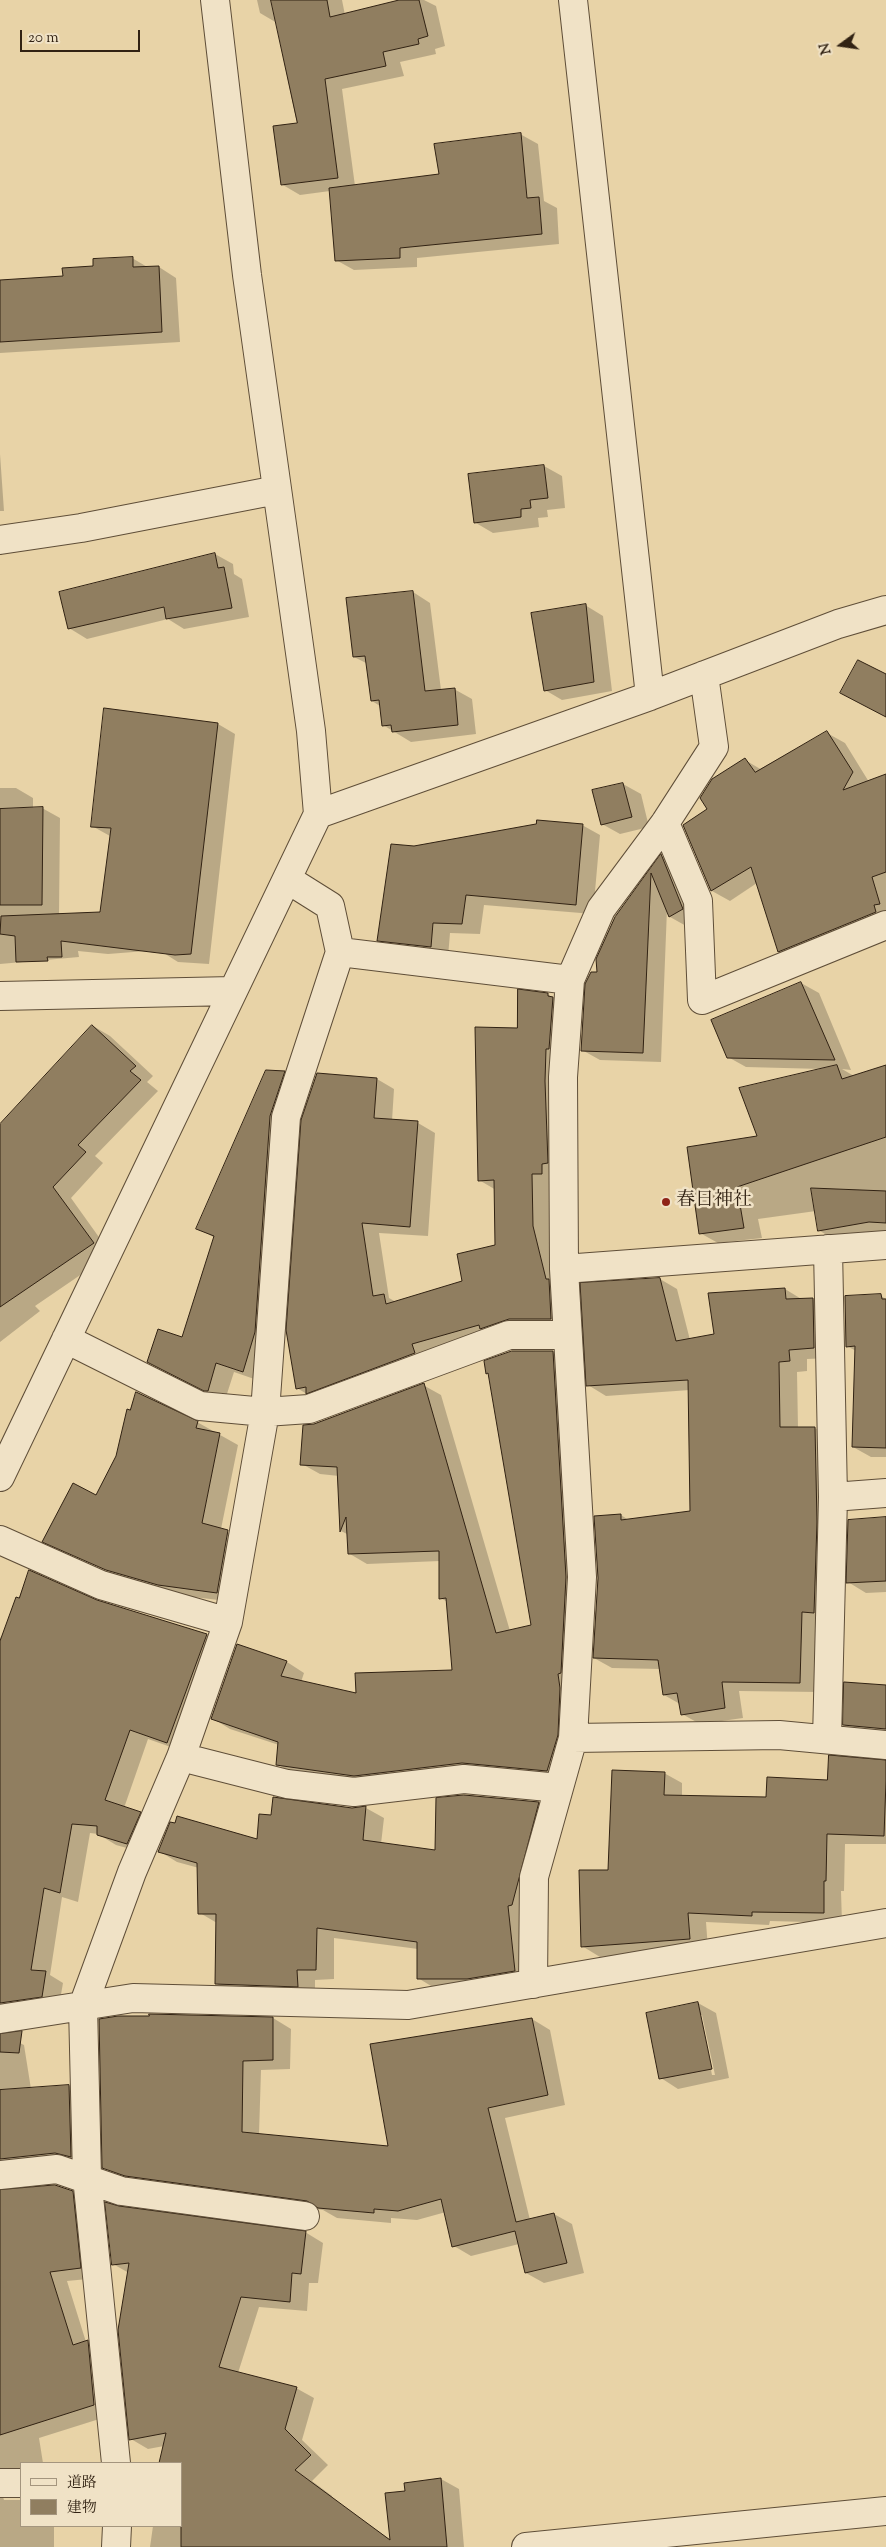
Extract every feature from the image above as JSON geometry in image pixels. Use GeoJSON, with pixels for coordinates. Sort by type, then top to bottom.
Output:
{"type":"FeatureCollection","features":[{"type":"Feature","properties":{"kind":"street"},"geometry":{"type":"LineString","coordinates":[[0,1477],[318,814],[311,730],[246,275],[215,0]]}},
{"type":"Feature","properties":{"kind":"street"},"geometry":{"type":"LineString","coordinates":[[573,0],[650,696]]}},
{"type":"Feature","properties":{"kind":"street"},"geometry":{"type":"LineString","coordinates":[[0,540],[81,528],[277,490]]}},
{"type":"Feature","properties":{"kind":"street"},"geometry":{"type":"LineString","coordinates":[[318,814],[650,696],[838,624],[886,610]]}},
{"type":"Feature","properties":{"kind":"street"},"geometry":{"type":"LineString","coordinates":[[533,1984],[534,1877],[573,1738],[582,1577],[564,1269],[563,1077],[570,980],[601,909],[665,824],[714,747],[704,675]]}},
{"type":"Feature","properties":{"kind":"street"},"geometry":{"type":"LineString","coordinates":[[665,824],[698,901],[702,1000],[886,925]]}},
{"type":"Feature","properties":{"kind":"street"},"geometry":{"type":"LineString","coordinates":[[116,2462],[86,2177],[83,2006],[132,1872],[181,1756],[228,1622],[265,1412],[286,1117],[340,952],[330,906],[287,879]]}},
{"type":"Feature","properties":{"kind":"street"},"geometry":{"type":"LineString","coordinates":[[340,952],[570,980]]}},
{"type":"Feature","properties":{"kind":"street"},"geometry":{"type":"LineString","coordinates":[[0,996],[233,991]]}},
{"type":"Feature","properties":{"kind":"street"},"geometry":{"type":"LineString","coordinates":[[564,1269],[886,1245]]}},
{"type":"Feature","properties":{"kind":"street"},"geometry":{"type":"LineString","coordinates":[[827,1739],[833,1497],[828,1249]]}},
{"type":"Feature","properties":{"kind":"street"},"geometry":{"type":"LineString","coordinates":[[66,1339],[200,1406],[265,1412],[309,1409],[509,1335],[567,1335]]}},
{"type":"Feature","properties":{"kind":"street"},"geometry":{"type":"LineString","coordinates":[[833,1497],[886,1493]]}},
{"type":"Feature","properties":{"kind":"street"},"geometry":{"type":"LineString","coordinates":[[0,1540],[101,1585],[228,1622]]}},
{"type":"Feature","properties":{"kind":"street"},"geometry":{"type":"LineString","coordinates":[[573,1738],[779,1735],[886,1745]]}},
{"type":"Feature","properties":{"kind":"street"},"geometry":{"type":"LineString","coordinates":[[181,1756],[287,1784],[354,1792],[464,1779],[559,1788]]}},
{"type":"Feature","properties":{"kind":"street"},"geometry":{"type":"LineString","coordinates":[[0,2018],[133,1998],[408,2005],[886,1923]]}},
{"type":"Feature","properties":{"kind":"street"},"geometry":{"type":"LineString","coordinates":[[0,2175],[57,2169],[86,2177],[121,2191],[305,2216]]}},
{"type":"Feature","properties":{"kind":"street"},"geometry":{"type":"LineString","coordinates":[[0,2483],[20,2483]]}},
{"type":"Feature","properties":{"kind":"street"},"geometry":{"type":"LineString","coordinates":[[526,2547],[886,2511]]}},
{"type":"Feature","properties":{"kind":"street"},"geometry":{"type":"LineString","coordinates":[[116,2547],[117,2527]]}},
{"type":"Feature","properties":{"kind":"building"},"geometry":{"type":"Polygon","coordinates":[[[271,0],[327,0],[330,17],[399,0],[419,0],[428,36],[418,39],[419,44],[383,52],[386,66],[325,79],[338,178],[281,185],[273,126],[297,123],[271,0]]]}},
{"type":"Feature","properties":{"kind":"building"},"geometry":{"type":"Polygon","coordinates":[[[521,133],[527,198],[539,197],[542,234],[400,248],[400,258],[335,261],[329,188],[439,174],[434,144],[521,133]]]}},
{"type":"Feature","properties":{"kind":"building"},"geometry":{"type":"Polygon","coordinates":[[[133,257],[133,267],[159,266],[162,332],[0,342],[0,280],[63,276],[62,268],[93,266],[93,259],[133,257]]]}},
{"type":"Feature","properties":{"kind":"building"},"geometry":{"type":"Polygon","coordinates":[[[544,465],[548,498],[530,500],[531,508],[521,509],[521,517],[474,523],[468,474],[544,465]]]}},
{"type":"Feature","properties":{"kind":"building"},"geometry":{"type":"Polygon","coordinates":[[[215,553],[218,568],[224,567],[232,608],[166,619],[164,607],[68,629],[59,592],[215,553]]]}},
{"type":"Feature","properties":{"kind":"building"},"geometry":{"type":"Polygon","coordinates":[[[413,591],[425,691],[455,688],[458,725],[392,732],[391,725],[382,726],[379,700],[371,701],[365,656],[353,657],[346,598],[413,591]]]}},
{"type":"Feature","properties":{"kind":"building"},"geometry":{"type":"Polygon","coordinates":[[[586,604],[594,682],[544,691],[531,613],[586,604]]]}},
{"type":"Feature","properties":{"kind":"building"},"geometry":{"type":"Polygon","coordinates":[[[858,660],[886,674],[886,717],[840,693],[858,660]]]}},
{"type":"Feature","properties":{"kind":"building"},"geometry":{"type":"Polygon","coordinates":[[[104,708],[218,723],[191,954],[175,955],[61,941],[62,957],[47,957],[48,961],[16,962],[15,936],[0,934],[1,916],[100,912],[111,828],[91,827],[104,708]]]}},
{"type":"Feature","properties":{"kind":"building"},"geometry":{"type":"Polygon","coordinates":[[[827,731],[853,772],[843,790],[886,774],[886,872],[872,877],[880,904],[874,905],[876,912],[778,952],[751,867],[711,891],[683,825],[707,809],[700,798],[712,779],[745,758],[755,772],[827,731]]]}},
{"type":"Feature","properties":{"kind":"building"},"geometry":{"type":"Polygon","coordinates":[[[623,783],[632,817],[601,825],[592,790],[623,783]]]}},
{"type":"Feature","properties":{"kind":"building"},"geometry":{"type":"Polygon","coordinates":[[[43,807],[42,905],[0,905],[0,809],[43,807]]]}},
{"type":"Feature","properties":{"kind":"building"},"geometry":{"type":"Polygon","coordinates":[[[537,820],[583,824],[576,905],[466,895],[462,924],[433,923],[431,947],[377,941],[391,844],[414,846],[536,824],[537,820]]]}},
{"type":"Feature","properties":{"kind":"building"},"geometry":{"type":"Polygon","coordinates":[[[661,854],[683,909],[669,917],[651,873],[643,1053],[581,1051],[585,984],[591,972],[597,972],[596,959],[615,917],[661,854]]]}},
{"type":"Feature","properties":{"kind":"building"},"geometry":{"type":"Polygon","coordinates":[[[801,982],[835,1060],[727,1058],[711,1020],[801,982]]]}},
{"type":"Feature","properties":{"kind":"building"},"geometry":{"type":"Polygon","coordinates":[[[518,989],[548,993],[548,996],[553,997],[549,1049],[546,1049],[545,1081],[548,1163],[542,1164],[542,1174],[532,1174],[533,1226],[546,1279],[549,1279],[551,1319],[509,1319],[480,1329],[479,1325],[412,1344],[415,1353],[306,1394],[306,1387],[296,1389],[286,1330],[301,1120],[317,1073],[377,1078],[374,1118],[418,1121],[410,1227],[362,1223],[373,1296],[384,1294],[386,1304],[462,1281],[457,1254],[495,1245],[494,1180],[478,1181],[475,1027],[517,1028],[518,989]]]}},
{"type":"Feature","properties":{"kind":"building"},"geometry":{"type":"Polygon","coordinates":[[[92,1025],[136,1066],[130,1071],[141,1080],[78,1145],[86,1152],[53,1187],[94,1243],[0,1307],[0,1124],[92,1025]]]}},
{"type":"Feature","properties":{"kind":"building"},"geometry":{"type":"Polygon","coordinates":[[[837,1065],[842,1079],[886,1065],[886,1137],[737,1187],[744,1228],[699,1234],[687,1147],[757,1136],[739,1088],[837,1065]]]}},
{"type":"Feature","properties":{"kind":"building"},"geometry":{"type":"Polygon","coordinates":[[[266,1070],[285,1071],[270,1116],[255,1332],[243,1372],[216,1363],[208,1391],[204,1391],[147,1362],[158,1329],[182,1337],[214,1236],[196,1229],[266,1070]]]}},
{"type":"Feature","properties":{"kind":"building"},"geometry":{"type":"Polygon","coordinates":[[[811,1188],[886,1191],[886,1223],[869,1222],[818,1231],[811,1188]]]}},
{"type":"Feature","properties":{"kind":"building"},"geometry":{"type":"Polygon","coordinates":[[[660,1278],[676,1341],[714,1334],[708,1293],[785,1288],[786,1299],[813,1298],[814,1348],[789,1350],[790,1361],[779,1362],[780,1427],[815,1427],[817,1522],[814,1613],[802,1612],[800,1683],[722,1682],[725,1708],[681,1715],[677,1693],[663,1695],[658,1660],[593,1658],[598,1578],[594,1516],[621,1514],[621,1520],[690,1511],[688,1380],[586,1386],[580,1283],[660,1278]]]}},
{"type":"Feature","properties":{"kind":"building"},"geometry":{"type":"Polygon","coordinates":[[[881,1294],[882,1299],[886,1299],[886,1448],[852,1447],[855,1346],[846,1347],[845,1296],[881,1294]]]}},
{"type":"Feature","properties":{"kind":"building"},"geometry":{"type":"Polygon","coordinates":[[[512,1351],[553,1351],[566,1577],[561,1673],[558,1674],[560,1688],[558,1735],[547,1771],[462,1763],[354,1776],[276,1765],[278,1742],[211,1719],[237,1644],[287,1661],[281,1676],[356,1693],[355,1673],[452,1670],[446,1598],[439,1599],[439,1551],[348,1554],[346,1517],[340,1532],[337,1467],[300,1465],[303,1425],[314,1424],[424,1383],[496,1633],[531,1625],[488,1373],[486,1374],[484,1361],[512,1351]]]}},
{"type":"Feature","properties":{"kind":"building"},"geometry":{"type":"Polygon","coordinates":[[[136,1392],[198,1421],[196,1428],[220,1433],[202,1523],[228,1530],[217,1593],[158,1585],[106,1570],[42,1542],[73,1483],[96,1495],[116,1456],[127,1409],[130,1410],[136,1392]]]}},
{"type":"Feature","properties":{"kind":"building"},"geometry":{"type":"Polygon","coordinates":[[[886,1517],[886,1581],[846,1583],[848,1520],[886,1517]]]}},
{"type":"Feature","properties":{"kind":"building"},"geometry":{"type":"Polygon","coordinates":[[[29,1570],[97,1600],[207,1634],[167,1743],[130,1730],[105,1800],[141,1812],[127,1844],[97,1835],[97,1826],[72,1824],[60,1893],[44,1888],[31,1970],[46,1971],[42,1997],[0,2003],[0,1641],[16,1597],[19,1598],[29,1570]]]}},
{"type":"Feature","properties":{"kind":"building"},"geometry":{"type":"Polygon","coordinates":[[[844,1682],[886,1685],[886,1729],[843,1725],[844,1682]]]}},
{"type":"Feature","properties":{"kind":"building"},"geometry":{"type":"Polygon","coordinates":[[[829,1755],[886,1760],[886,1781],[884,1836],[827,1834],[824,1913],[752,1912],[752,1916],[688,1913],[690,1939],[581,1947],[579,1870],[608,1870],[612,1770],[665,1772],[664,1795],[766,1797],[767,1777],[827,1780],[829,1755]]]}},
{"type":"Feature","properties":{"kind":"building"},"geometry":{"type":"Polygon","coordinates":[[[464,1795],[539,1802],[512,1905],[508,1906],[515,1971],[467,1979],[417,1979],[417,1942],[317,1928],[316,1970],[297,1970],[298,1987],[215,1984],[216,1914],[198,1914],[197,1863],[158,1852],[170,1822],[175,1823],[177,1816],[257,1839],[259,1814],[271,1815],[273,1797],[352,1808],[366,1806],[363,1840],[435,1850],[436,1798],[464,1795]]]}},
{"type":"Feature","properties":{"kind":"building"},"geometry":{"type":"Polygon","coordinates":[[[698,2002],[712,2069],[659,2079],[646,2013],[698,2002]]]}},
{"type":"Feature","properties":{"kind":"building"},"geometry":{"type":"Polygon","coordinates":[[[149,2014],[273,2017],[273,2060],[243,2061],[242,2132],[388,2146],[370,2044],[532,2018],[548,2095],[488,2108],[516,2222],[554,2213],[567,2263],[525,2273],[515,2231],[452,2247],[441,2199],[398,2211],[374,2209],[374,2213],[318,2208],[307,2201],[125,2176],[102,2168],[99,2019],[118,2016],[149,2016],[149,2014]]]}},
{"type":"Feature","properties":{"kind":"building"},"geometry":{"type":"Polygon","coordinates":[[[22,2031],[19,2053],[0,2052],[0,2034],[22,2031]]]}},
{"type":"Feature","properties":{"kind":"building"},"geometry":{"type":"Polygon","coordinates":[[[69,2085],[71,2157],[55,2153],[0,2159],[0,2090],[69,2085]]]}},
{"type":"Feature","properties":{"kind":"building"},"geometry":{"type":"Polygon","coordinates":[[[55,2185],[73,2191],[81,2268],[50,2272],[73,2345],[88,2340],[94,2405],[0,2435],[0,2190],[55,2185]]]}},
{"type":"Feature","properties":{"kind":"building"},"geometry":{"type":"Polygon","coordinates":[[[105,2202],[119,2206],[306,2231],[301,2274],[292,2273],[290,2302],[241,2297],[219,2367],[297,2387],[285,2429],[311,2455],[295,2470],[390,2540],[385,2493],[405,2491],[404,2483],[441,2478],[447,2547],[181,2547],[182,2462],[159,2462],[166,2433],[129,2440],[118,2330],[129,2263],[112,2265],[105,2202]]]}},
{"type":"Feature","properties":{"kind":"place","name":"春日神社"},"geometry":{"type":"Point","coordinates":[666,1202]}}]}
